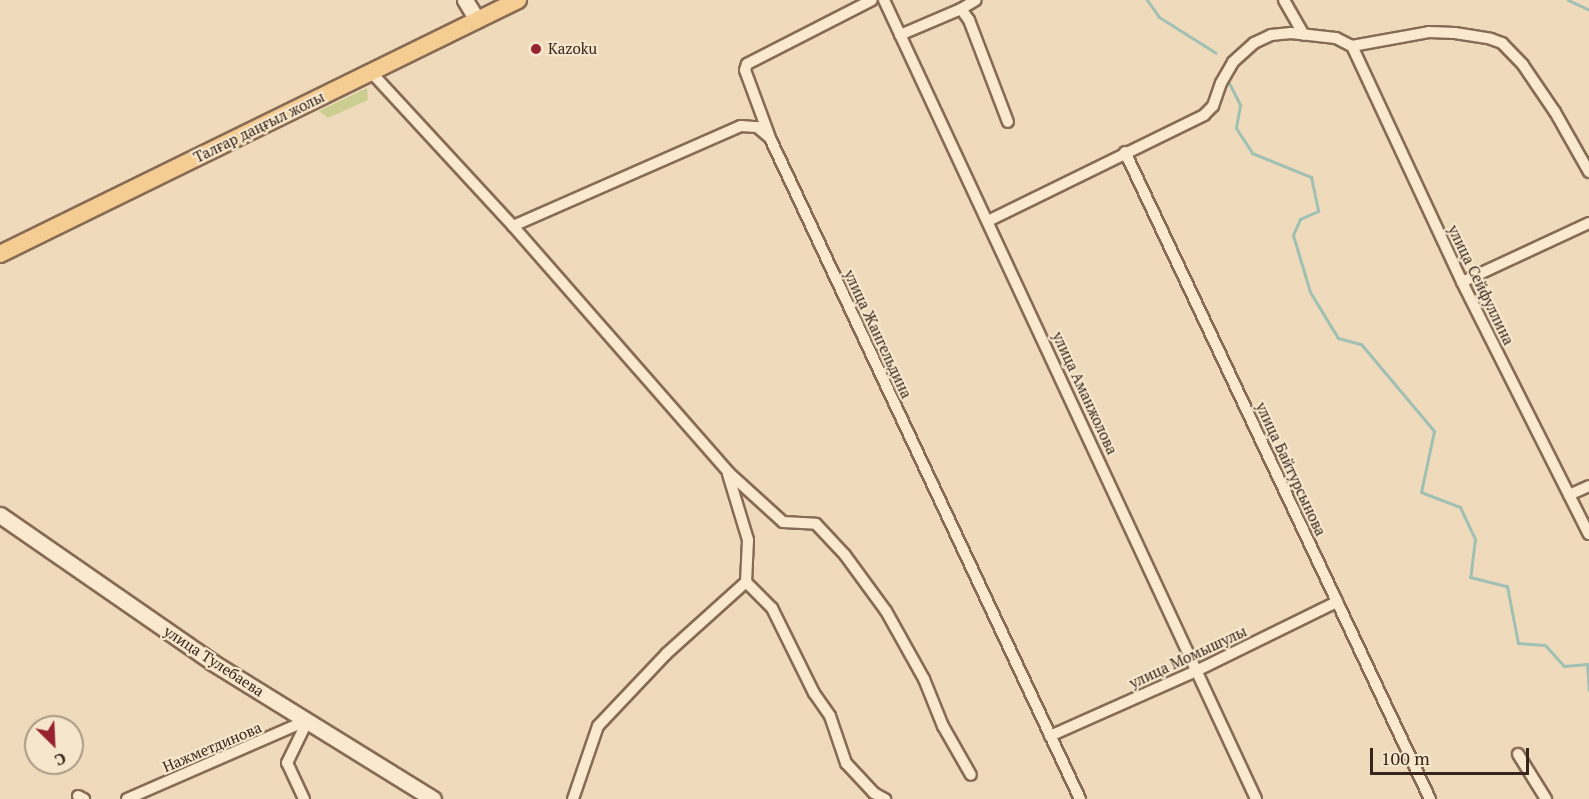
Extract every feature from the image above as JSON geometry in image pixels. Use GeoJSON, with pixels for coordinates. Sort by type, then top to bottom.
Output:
{"type":"FeatureCollection","features":[{"type":"Feature","properties":{"kind":"main road","name":"Талғар даңғыл жолы"},"geometry":{"type":"LineString","coordinates":[[0,254],[518,0]]}},
{"type":"Feature","properties":{"kind":"street"},"geometry":{"type":"LineString","coordinates":[[465,0],[477,20]]}},
{"type":"Feature","properties":{"kind":"street","name":"улица Жангельдина"},"geometry":{"type":"LineString","coordinates":[[872,0],[747,64],[745,70],[770,138],[1080,799]]}},
{"type":"Feature","properties":{"kind":"street","name":"улица Аманжолова"},"geometry":{"type":"LineString","coordinates":[[884,0],[1198,670],[1256,799]]}},
{"type":"Feature","properties":{"kind":"street"},"geometry":{"type":"LineString","coordinates":[[900,35],[961,9],[976,0]]}},
{"type":"Feature","properties":{"kind":"street"},"geometry":{"type":"LineString","coordinates":[[1284,0],[1304,35]]}},
{"type":"Feature","properties":{"kind":"street"},"geometry":{"type":"LineString","coordinates":[[961,9],[969,20],[1008,122]]}},
{"type":"Feature","properties":{"kind":"street"},"geometry":{"type":"LineString","coordinates":[[988,221],[1204,115],[1213,106],[1221,82],[1233,62],[1254,43],[1271,35],[1336,38],[1352,46],[1429,32],[1463,34],[1502,43],[1523,65],[1555,112],[1589,172]]}},
{"type":"Feature","properties":{"kind":"street","name":"улица Сейфуллина"},"geometry":{"type":"LineString","coordinates":[[1352,46],[1462,282],[1589,534]]}},
{"type":"Feature","properties":{"kind":"street"},"geometry":{"type":"LineString","coordinates":[[371,72],[513,226],[728,472],[783,522],[816,524],[845,555],[886,611],[924,679],[942,726],[972,775]]}},
{"type":"Feature","properties":{"kind":"street"},"geometry":{"type":"LineString","coordinates":[[513,226],[741,126],[757,127],[770,138]]}},
{"type":"Feature","properties":{"kind":"street","name":"улица Байтурсынова"},"geometry":{"type":"LineString","coordinates":[[1125,152],[1430,799]]}},
{"type":"Feature","properties":{"kind":"street"},"geometry":{"type":"LineString","coordinates":[[1462,282],[1589,223]]}},
{"type":"Feature","properties":{"kind":"street"},"geometry":{"type":"LineString","coordinates":[[573,799],[598,726],[666,654],[746,582],[748,540],[728,472]]}},
{"type":"Feature","properties":{"kind":"street"},"geometry":{"type":"LineString","coordinates":[[1569,495],[1589,486]]}},
{"type":"Feature","properties":{"kind":"street","name":"улица Тулебаева"},"geometry":{"type":"LineString","coordinates":[[0,516],[212,662],[433,799]]}},
{"type":"Feature","properties":{"kind":"street"},"geometry":{"type":"LineString","coordinates":[[746,582],[772,608],[814,693],[830,716],[846,763],[874,793],[885,799]]}},
{"type":"Feature","properties":{"kind":"street","name":"улица Момышулы"},"geometry":{"type":"LineString","coordinates":[[1050,736],[1198,670],[1337,602]]}},
{"type":"Feature","properties":{"kind":"street"},"geometry":{"type":"LineString","coordinates":[[304,799],[287,763],[308,720]]}},
{"type":"Feature","properties":{"kind":"street","name":"Нажметдинова"},"geometry":{"type":"LineString","coordinates":[[127,799],[308,720]]}},
{"type":"Feature","properties":{"kind":"street"},"geometry":{"type":"LineString","coordinates":[[1518,754],[1546,799]]}},
{"type":"Feature","properties":{"kind":"green space"},"geometry":{"type":"Polygon","coordinates":[[[367,88],[368,100],[328,118],[319,111],[367,88]]]}},
{"type":"Feature","properties":{"kind":"waterway"},"geometry":{"type":"LineString","coordinates":[[1147,0],[1159,17],[1216,53]]}},
{"type":"Feature","properties":{"kind":"waterway"},"geometry":{"type":"LineString","coordinates":[[1568,0],[1589,10]]}},
{"type":"Feature","properties":{"kind":"waterway"},"geometry":{"type":"LineString","coordinates":[[1229,83],[1240,105],[1236,128],[1252,153],[1311,177],[1318,211],[1300,219],[1293,235],[1310,292],[1338,338],[1361,344],[1434,431],[1421,492],[1460,507],[1475,539],[1470,577],[1507,586],[1518,643],[1545,645],[1564,666],[1587,664],[1589,690]]}},
{"type":"Feature","properties":{"kind":"place","name":"Kazoku"},"geometry":{"type":"Point","coordinates":[536,49]}}]}
